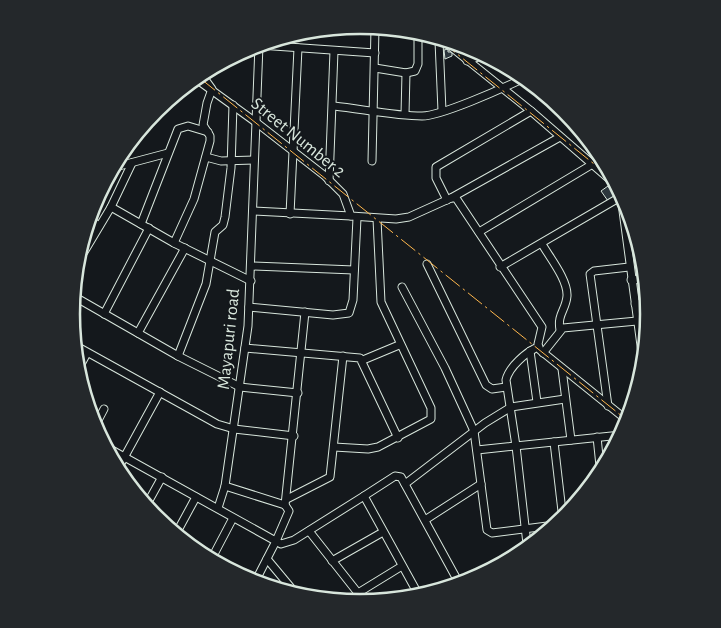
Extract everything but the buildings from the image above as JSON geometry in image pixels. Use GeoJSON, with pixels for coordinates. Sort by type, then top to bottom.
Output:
{"type":"FeatureCollection","features":[{"type":"Feature","properties":{"kind":"street"},"geometry":{"type":"LineString","coordinates":[[372,161],[375,34]]}},
{"type":"Feature","properties":{"kind":"street"},"geometry":{"type":"LineString","coordinates":[[375,68],[406,73],[417,70],[418,40]]}},
{"type":"Feature","properties":{"kind":"street"},"geometry":{"type":"LineString","coordinates":[[439,45],[442,111]]}},
{"type":"Feature","properties":{"kind":"street"},"geometry":{"type":"LineString","coordinates":[[278,46],[375,53]]}},
{"type":"Feature","properties":{"kind":"street"},"geometry":{"type":"LineString","coordinates":[[290,214],[298,48]]}},
{"type":"Feature","properties":{"kind":"street"},"geometry":{"type":"LineString","coordinates":[[455,50],[531,111],[603,175]]}},
{"type":"Feature","properties":{"kind":"street"},"geometry":{"type":"LineString","coordinates":[[329,181],[334,106],[334,51]]}},
{"type":"Feature","properties":{"kind":"street","name":"Mayapuri road"},"geometry":{"type":"LineString","coordinates":[[218,508],[225,486],[246,348],[251,281],[259,53]]}},
{"type":"Feature","properties":{"kind":"street"},"geometry":{"type":"LineString","coordinates":[[467,61],[474,58]]}},
{"type":"Feature","properties":{"kind":"street"},"geometry":{"type":"LineString","coordinates":[[405,114],[406,73]]}},
{"type":"Feature","properties":{"kind":"street"},"geometry":{"type":"LineString","coordinates":[[174,243],[194,199],[210,141],[208,132],[203,125],[212,89],[207,80]]}},
{"type":"Feature","properties":{"kind":"street"},"geometry":{"type":"LineString","coordinates":[[334,106],[423,116],[442,111],[517,82]]}},
{"type":"Feature","properties":{"kind":"street","name":"Street Number 2"},"geometry":{"type":"LineString","coordinates":[[202,83],[257,123],[329,181],[343,194],[354,217]]}},
{"type":"Feature","properties":{"kind":"street"},"geometry":{"type":"LineString","coordinates":[[178,356],[206,284],[215,232],[223,225],[226,217],[232,161],[233,105]]}},
{"type":"Feature","properties":{"kind":"street"},"geometry":{"type":"LineString","coordinates":[[449,199],[436,178],[436,167],[531,111]]}},
{"type":"Feature","properties":{"kind":"street"},"geometry":{"type":"LineString","coordinates":[[141,224],[180,127],[188,126],[208,132]]}},
{"type":"Feature","properties":{"kind":"street"},"geometry":{"type":"LineString","coordinates":[[253,211],[396,220],[409,217],[449,199],[560,136]]}},
{"type":"Feature","properties":{"kind":"street"},"geometry":{"type":"LineString","coordinates":[[123,165],[168,153]]}},
{"type":"Feature","properties":{"kind":"street"},"geometry":{"type":"LineString","coordinates":[[206,157],[215,160],[254,160]]}},
{"type":"Feature","properties":{"kind":"street"},"geometry":{"type":"LineString","coordinates":[[90,242],[111,207],[132,163]]}},
{"type":"Feature","properties":{"kind":"street"},"geometry":{"type":"LineString","coordinates":[[479,232],[591,165]]}},
{"type":"Feature","properties":{"kind":"street"},"geometry":{"type":"LineString","coordinates":[[449,199],[458,200],[500,267],[542,326],[541,350]]}},
{"type":"Feature","properties":{"kind":"street"},"geometry":{"type":"LineString","coordinates":[[500,267],[616,200]]}},
{"type":"Feature","properties":{"kind":"street"},"geometry":{"type":"LineString","coordinates":[[111,207],[174,243],[251,281]]}},
{"type":"Feature","properties":{"kind":"street"},"geometry":{"type":"LineString","coordinates":[[249,307],[343,315],[349,313],[353,300],[354,217]]}},
{"type":"Feature","properties":{"kind":"street"},"geometry":{"type":"LineString","coordinates":[[334,447],[368,449],[398,438],[428,422],[432,414],[381,302],[373,218]]}},
{"type":"Feature","properties":{"kind":"street"},"geometry":{"type":"LineString","coordinates":[[625,221],[631,280],[640,332]]}},
{"type":"Feature","properties":{"kind":"street"},"geometry":{"type":"LineString","coordinates":[[95,223],[99,226]]}},
{"type":"Feature","properties":{"kind":"street"},"geometry":{"type":"LineString","coordinates":[[104,314],[149,228]]}},
{"type":"Feature","properties":{"kind":"street"},"geometry":{"type":"LineString","coordinates":[[542,244],[566,289],[566,299],[559,317],[560,330]]}},
{"type":"Feature","properties":{"kind":"street"},"geometry":{"type":"LineString","coordinates":[[138,333],[185,248]]}},
{"type":"Feature","properties":{"kind":"street"},"geometry":{"type":"LineString","coordinates":[[427,264],[486,385],[492,389],[506,387]]}},
{"type":"Feature","properties":{"kind":"street"},"geometry":{"type":"LineString","coordinates":[[251,266],[354,270]]}},
{"type":"Feature","properties":{"kind":"street"},"geometry":{"type":"LineString","coordinates":[[608,406],[591,272],[630,267]]}},
{"type":"Feature","properties":{"kind":"street"},"geometry":{"type":"LineString","coordinates":[[631,280],[638,279]]}},
{"type":"Feature","properties":{"kind":"street"},"geometry":{"type":"LineString","coordinates":[[402,287],[445,368],[474,432],[486,526],[489,532],[543,527]]}},
{"type":"Feature","properties":{"kind":"street"},"geometry":{"type":"LineString","coordinates":[[81,300],[178,356],[240,387],[298,393]]}},
{"type":"Feature","properties":{"kind":"street"},"geometry":{"type":"LineString","coordinates":[[635,304],[640,304]]}},
{"type":"Feature","properties":{"kind":"street"},"geometry":{"type":"LineString","coordinates":[[259,575],[288,515],[286,502],[306,312]]}},
{"type":"Feature","properties":{"kind":"street"},"geometry":{"type":"LineString","coordinates":[[526,539],[511,407],[506,387],[507,374],[530,351],[541,350],[560,330],[569,327],[637,321]]}},
{"type":"Feature","properties":{"kind":"street"},"geometry":{"type":"LineString","coordinates":[[246,348],[343,356],[363,360],[400,345]]}},
{"type":"Feature","properties":{"kind":"street"},"geometry":{"type":"LineString","coordinates":[[83,350],[204,417],[234,428],[294,436]]}},
{"type":"Feature","properties":{"kind":"street"},"geometry":{"type":"LineString","coordinates":[[541,350],[621,415]]}},
{"type":"Feature","properties":{"kind":"street"},"geometry":{"type":"LineString","coordinates":[[530,351],[537,402]]}},
{"type":"Feature","properties":{"kind":"street"},"geometry":{"type":"LineString","coordinates":[[84,358],[87,353]]}},
{"type":"Feature","properties":{"kind":"street"},"geometry":{"type":"LineString","coordinates":[[225,486],[286,502],[330,477],[343,356]]}},
{"type":"Feature","properties":{"kind":"street"},"geometry":{"type":"LineString","coordinates":[[363,360],[398,438]]}},
{"type":"Feature","properties":{"kind":"street"},"geometry":{"type":"LineString","coordinates":[[562,369],[571,440]]}},
{"type":"Feature","properties":{"kind":"street"},"geometry":{"type":"LineString","coordinates":[[122,461],[160,392]]}},
{"type":"Feature","properties":{"kind":"street"},"geometry":{"type":"LineString","coordinates":[[405,484],[474,432],[511,407],[565,399]]}},
{"type":"Feature","properties":{"kind":"street"},"geometry":{"type":"LineString","coordinates":[[100,416],[104,409]]}},
{"type":"Feature","properties":{"kind":"street"},"geometry":{"type":"LineString","coordinates":[[477,450],[613,436]]}},
{"type":"Feature","properties":{"kind":"street"},"geometry":{"type":"LineString","coordinates":[[597,437],[599,460]]}},
{"type":"Feature","properties":{"kind":"street"},"geometry":{"type":"LineString","coordinates":[[554,442],[561,510]]}},
{"type":"Feature","properties":{"kind":"street"},"geometry":{"type":"LineString","coordinates":[[118,453],[276,542],[285,544],[309,531],[395,476],[401,477],[456,577]]}},
{"type":"Feature","properties":{"kind":"street"},"geometry":{"type":"LineString","coordinates":[[150,499],[162,477]]}},
{"type":"Feature","properties":{"kind":"street"},"geometry":{"type":"LineString","coordinates":[[425,520],[481,484]]}},
{"type":"Feature","properties":{"kind":"street"},"geometry":{"type":"LineString","coordinates":[[179,528],[196,496]]}},
{"type":"Feature","properties":{"kind":"street"},"geometry":{"type":"LineString","coordinates":[[364,496],[415,589]]}},
{"type":"Feature","properties":{"kind":"street"},"geometry":{"type":"LineString","coordinates":[[214,553],[233,518]]}},
{"type":"Feature","properties":{"kind":"street"},"geometry":{"type":"LineString","coordinates":[[309,531],[358,593],[402,566]]}},
{"type":"Feature","properties":{"kind":"street"},"geometry":{"type":"LineString","coordinates":[[332,561],[383,532]]}},
{"type":"Feature","properties":{"kind":"street"},"geometry":{"type":"LineString","coordinates":[[267,559],[289,585]]}},
{"type":"Feature","properties":{"kind":"power"},"geometry":{"type":"LineString","coordinates":[[451,49],[600,169]]}},
{"type":"Feature","properties":{"kind":"power"},"geometry":{"type":"LineString","coordinates":[[204,82],[621,416]]}}]}
